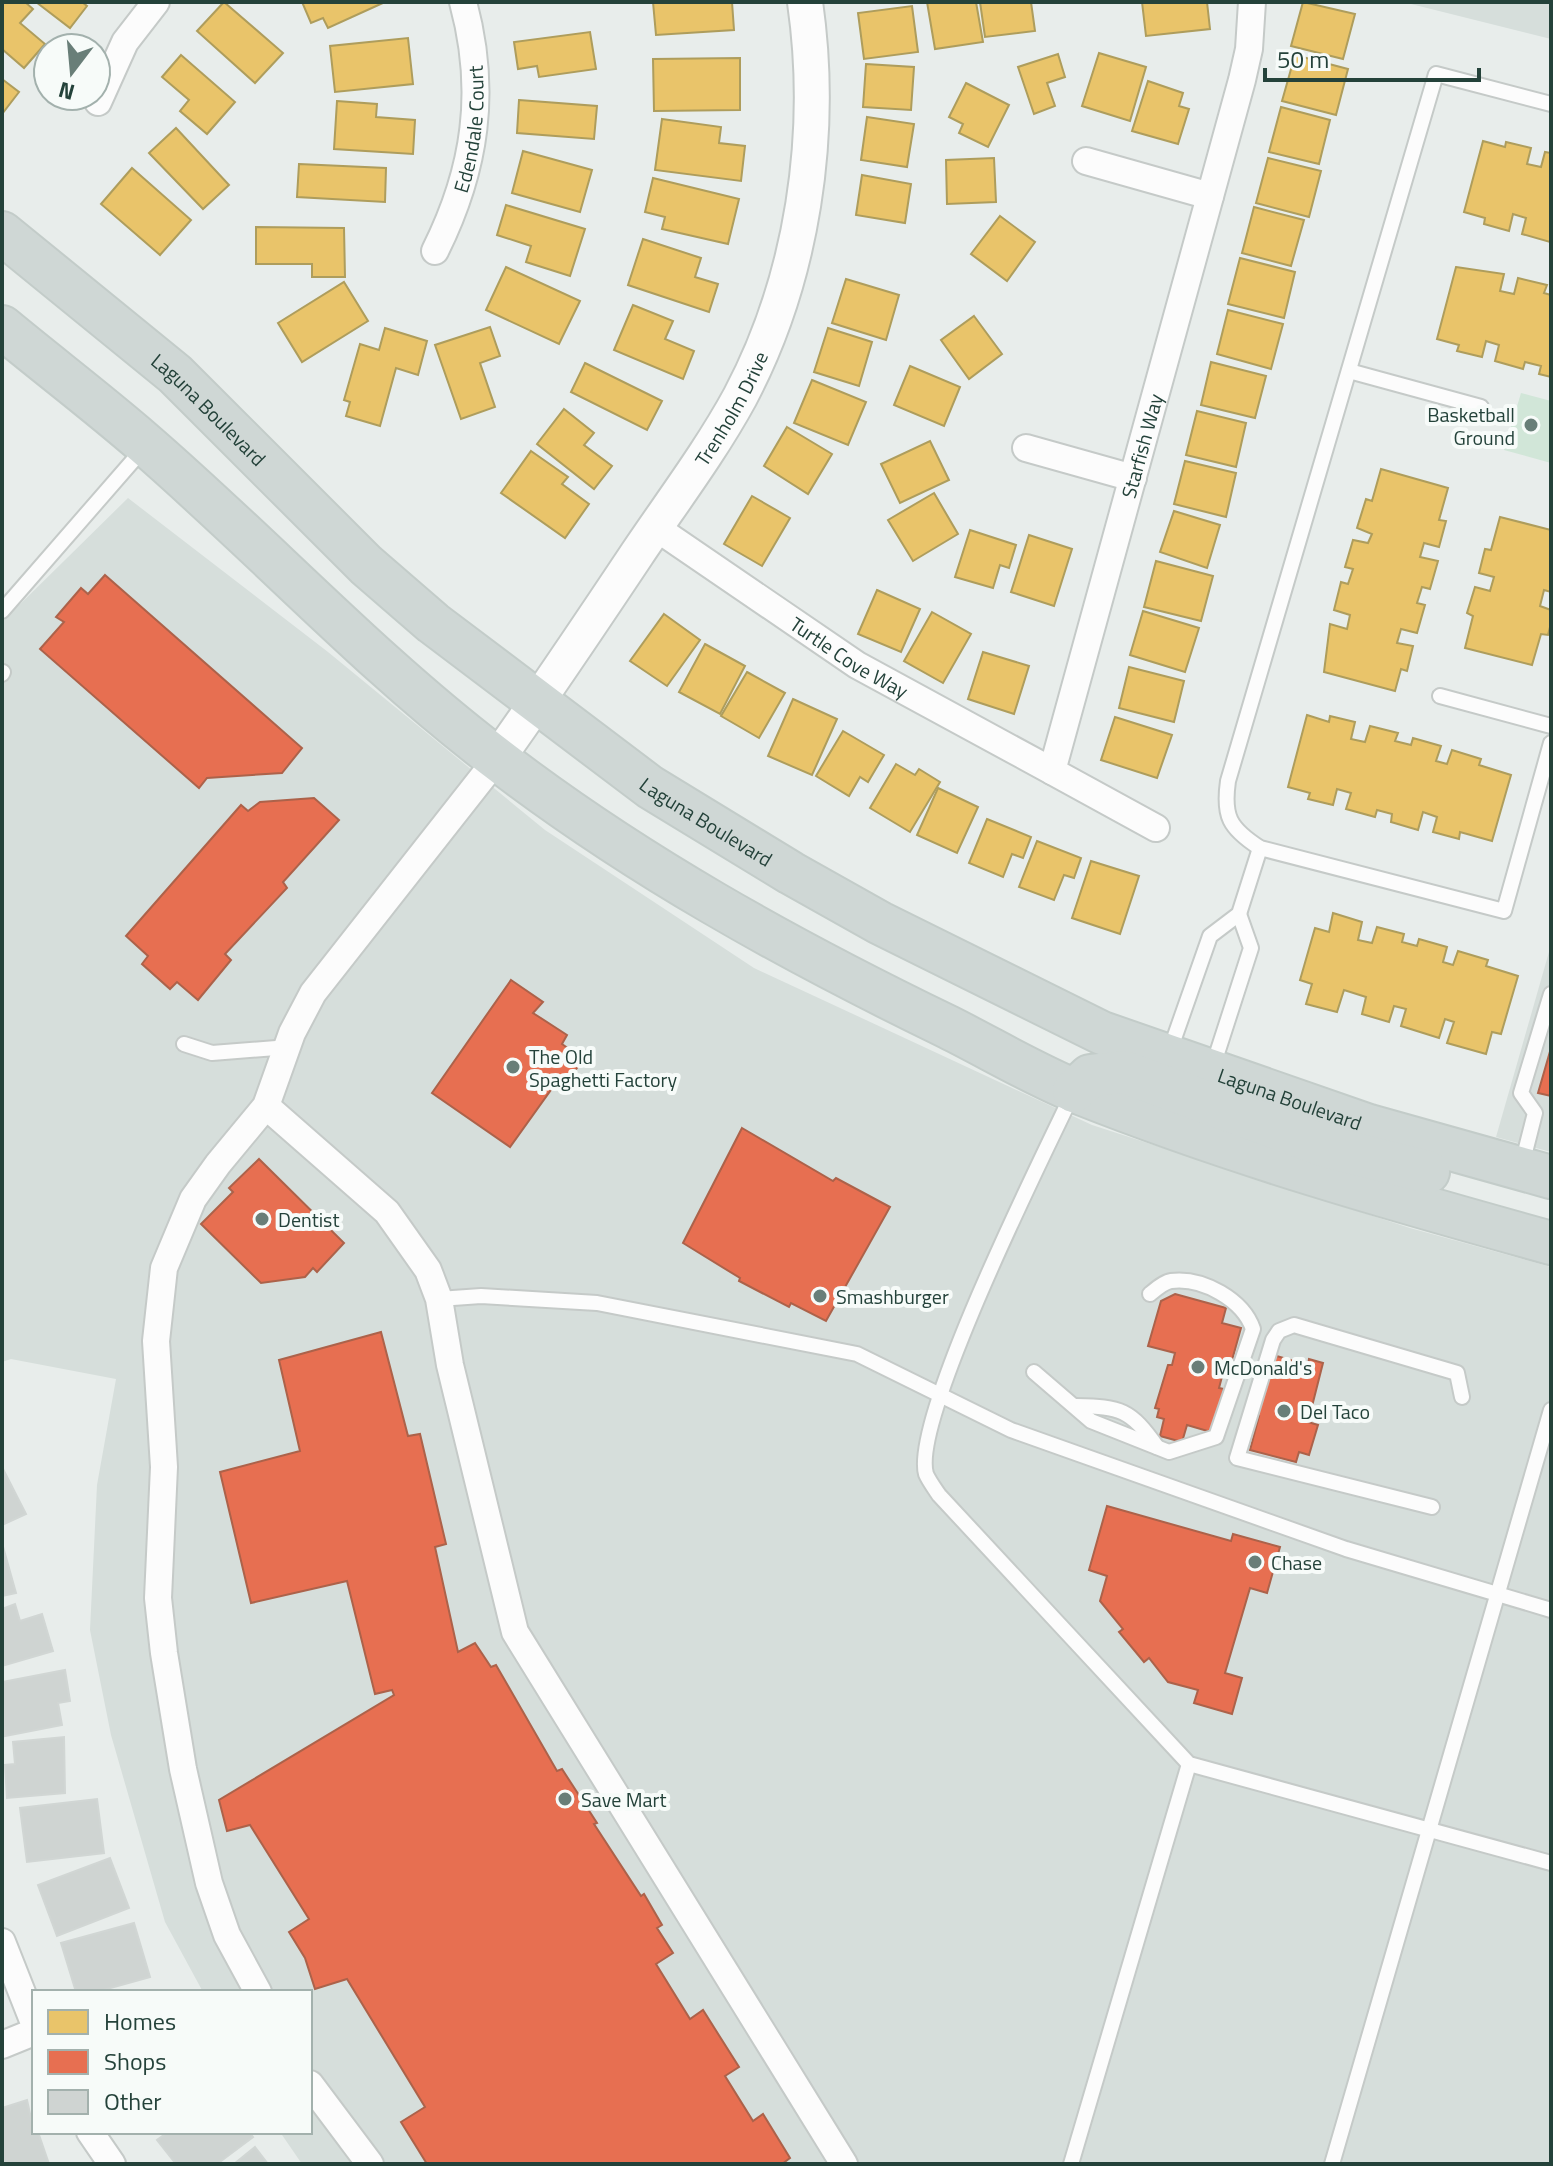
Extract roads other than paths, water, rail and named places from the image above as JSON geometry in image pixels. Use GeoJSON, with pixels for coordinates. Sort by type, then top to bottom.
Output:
{"type":"FeatureCollection","features":[{"type":"Feature","properties":{"kind":"main road","name":"Laguna Boulevard"},"geometry":{"type":"LineString","coordinates":[[2,233],[175,374],[366,565],[433,623],[539,700],[650,787],[880,923],[1102,1033],[1369,1126],[1536,1173]]}},
{"type":"Feature","properties":{"kind":"main road"},"geometry":{"type":"LineString","coordinates":[[2,327],[147,445],[408,688],[497,759],[622,846],[735,916],[852,981],[1074,1091],[1348,1187],[1551,1243]]}},
{"type":"Feature","properties":{"kind":"main road"},"geometry":{"type":"LineString","coordinates":[[1074,1091],[1090,1076],[1124,1072],[1328,1147],[1436,1174],[1477,1156]]}},
{"type":"Feature","properties":{"kind":"street"},"geometry":{"type":"LineString","coordinates":[[112,71],[125,42],[156,2]]}},
{"type":"Feature","properties":{"kind":"street","name":"Edendale Court"},"geometry":{"type":"LineString","coordinates":[[435,251],[460,195],[476,132],[477,67],[463,2]]}},
{"type":"Feature","properties":{"kind":"street","name":"Trenholm Drive"},"geometry":{"type":"LineString","coordinates":[[497,759],[705,457],[755,365],[790,267],[804,198],[812,95],[805,2]]}},
{"type":"Feature","properties":{"kind":"street","name":"Starfish Way"},"geometry":{"type":"LineString","coordinates":[[1052,771],[1242,80],[1252,2]]}},
{"type":"Feature","properties":{"kind":"street"},"geometry":{"type":"LineString","coordinates":[[1086,161],[1210,196]]}},
{"type":"Feature","properties":{"kind":"street"},"geometry":{"type":"LineString","coordinates":[[1026,448],[1133,478]]}},
{"type":"Feature","properties":{"kind":"street","name":"Turtle Cove Way"},"geometry":{"type":"LineString","coordinates":[[655,527],[753,597],[857,665],[1052,771]]}},
{"type":"Feature","properties":{"kind":"street"},"geometry":{"type":"LineString","coordinates":[[257,1990],[227,1935],[209,1883],[183,1769],[164,1653],[158,1598],[164,1467],[156,1341],[164,1268],[193,1199],[266,1106],[299,1017],[313,993],[497,759]]}},
{"type":"Feature","properties":{"kind":"street"},"geometry":{"type":"LineString","coordinates":[[1052,771],[1156,828]]}},
{"type":"Feature","properties":{"kind":"street"},"geometry":{"type":"LineString","coordinates":[[266,1106],[387,1212],[416,1249],[439,1299],[450,1365],[520,1643],[657,1856],[844,2164]]}},
{"type":"Feature","properties":{"kind":"street"},"geometry":{"type":"LineString","coordinates":[[2,1942],[32,2018]]}},
{"type":"Feature","properties":{"kind":"street"},"geometry":{"type":"LineString","coordinates":[[2,2045],[32,2033]]}},
{"type":"Feature","properties":{"kind":"street"},"geometry":{"type":"LineString","coordinates":[[312,2087],[370,2164]]}},
{"type":"Feature","properties":{"kind":"street"},"geometry":{"type":"LineString","coordinates":[[91,2134],[112,2164]]}},
{"type":"Feature","properties":{"kind":"lane"},"geometry":{"type":"LineString","coordinates":[[1551,104],[1436,74],[1228,781],[1224,807],[1231,823],[1260,848],[1504,911],[1551,743]]}},
{"type":"Feature","properties":{"kind":"lane"},"geometry":{"type":"LineString","coordinates":[[1349,371],[1481,407]]}},
{"type":"Feature","properties":{"kind":"lane"},"geometry":{"type":"LineString","coordinates":[[2,611],[147,445]]}},
{"type":"Feature","properties":{"kind":"lane"},"geometry":{"type":"LineString","coordinates":[[1440,696],[1551,726]]}},
{"type":"Feature","properties":{"kind":"lane"},"geometry":{"type":"LineString","coordinates":[[1168,1057],[1210,936],[1239,914],[1260,848]]}},
{"type":"Feature","properties":{"kind":"lane"},"geometry":{"type":"LineString","coordinates":[[1211,1073],[1251,948],[1239,914]]}},
{"type":"Feature","properties":{"kind":"lane"},"geometry":{"type":"LineString","coordinates":[[1536,1173],[1535,1113],[1521,1093],[1551,994]]}},
{"type":"Feature","properties":{"kind":"lane"},"geometry":{"type":"LineString","coordinates":[[184,1044],[212,1053],[289,1047]]}},
{"type":"Feature","properties":{"kind":"lane"},"geometry":{"type":"LineString","coordinates":[[1074,1091],[990,1267],[928,1434],[926,1473],[939,1495],[1189,1764],[1551,1863]]}},
{"type":"Feature","properties":{"kind":"lane"},"geometry":{"type":"LineString","coordinates":[[1034,1372],[1091,1421],[1169,1452],[1216,1437],[1253,1329],[1239,1303],[1193,1282],[1168,1281],[1150,1294]]}},
{"type":"Feature","properties":{"kind":"lane"},"geometry":{"type":"LineString","coordinates":[[439,1299],[496,1296],[643,1310],[857,1354],[943,1393],[1011,1430],[1346,1549],[1551,1610]]}},
{"type":"Feature","properties":{"kind":"lane"},"geometry":{"type":"LineString","coordinates":[[1432,1507],[1237,1458],[1273,1340],[1279,1331],[1294,1325],[1457,1373],[1462,1397]]}},
{"type":"Feature","properties":{"kind":"lane"},"geometry":{"type":"LineString","coordinates":[[1076,1406],[1116,1407],[1139,1421],[1157,1447]]}},
{"type":"Feature","properties":{"kind":"lane"},"geometry":{"type":"LineString","coordinates":[[1332,2164],[1551,1410]]}},
{"type":"Feature","properties":{"kind":"lane"},"geometry":{"type":"LineString","coordinates":[[1071,2164],[1189,1764]]}},
{"type":"Feature","properties":{"kind":"place","name":"Basketball Ground"},"geometry":{"type":"Point","coordinates":[1531,425]}},
{"type":"Feature","properties":{"kind":"place","name":"The Old Spaghetti Factory"},"geometry":{"type":"Point","coordinates":[513,1067]}},
{"type":"Feature","properties":{"kind":"place","name":"Dentist"},"geometry":{"type":"Point","coordinates":[262,1219]}},
{"type":"Feature","properties":{"kind":"place","name":"Smashburger"},"geometry":{"type":"Point","coordinates":[820,1296]}},
{"type":"Feature","properties":{"kind":"place","name":"McDonald's"},"geometry":{"type":"Point","coordinates":[1198,1367]}},
{"type":"Feature","properties":{"kind":"place","name":"Del Taco"},"geometry":{"type":"Point","coordinates":[1284,1411]}},
{"type":"Feature","properties":{"kind":"place","name":"Chase"},"geometry":{"type":"Point","coordinates":[1255,1562]}},
{"type":"Feature","properties":{"kind":"place","name":"Save Mart"},"geometry":{"type":"Point","coordinates":[565,1799]}}]}
